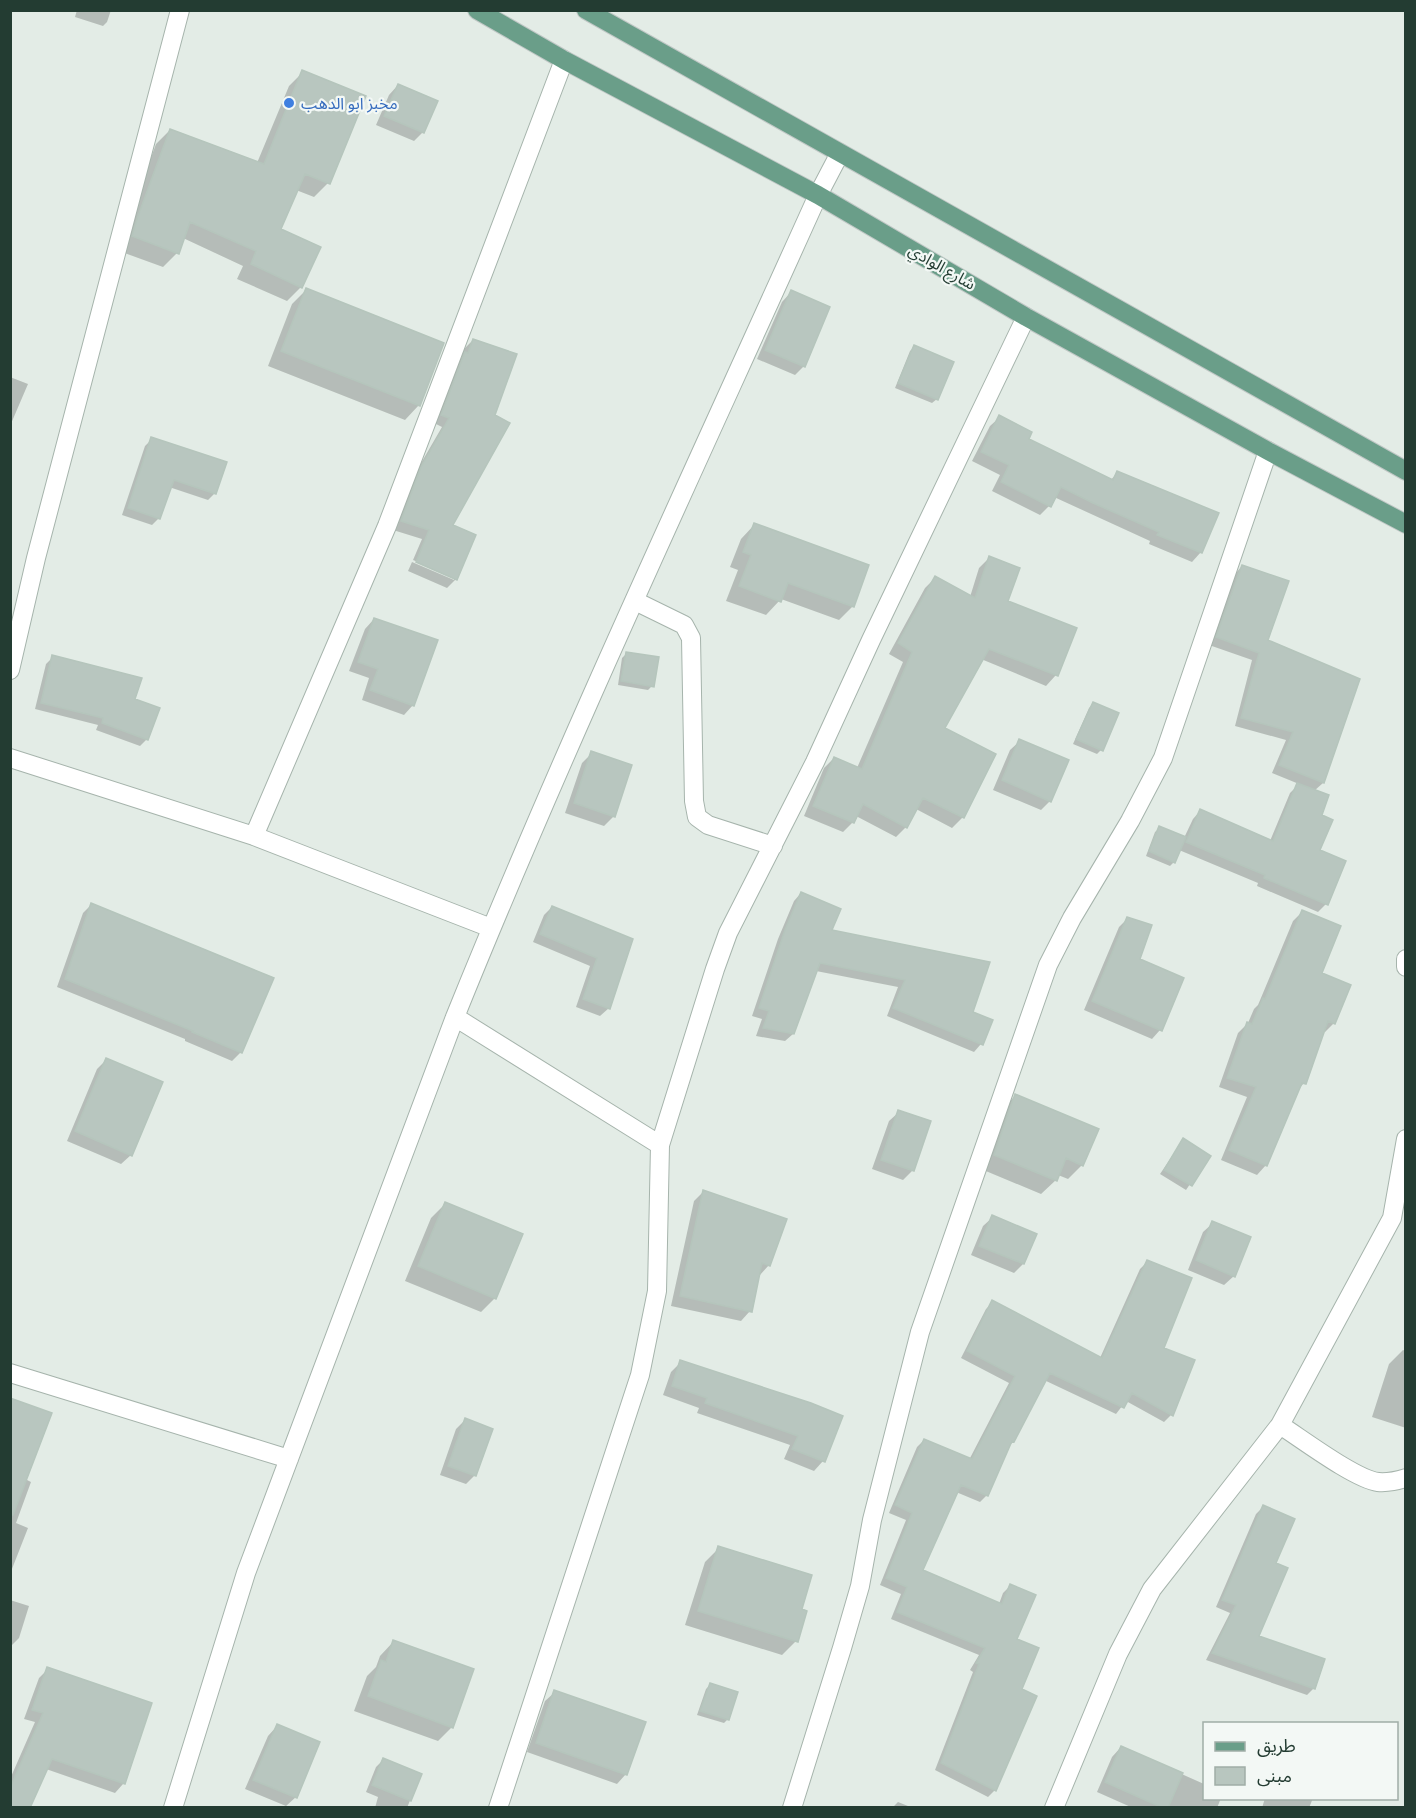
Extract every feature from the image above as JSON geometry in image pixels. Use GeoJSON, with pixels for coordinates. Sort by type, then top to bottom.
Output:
{"type":"FeatureCollection","features":[{"type":"Feature","properties":{"kind":"main road","name":"شارع الوادي"},"geometry":{"type":"LineString","coordinates":[[477,10],[564,60],[818,195],[1026,317],[1268,451],[1406,524]]}},
{"type":"Feature","properties":{"kind":"main road"},"geometry":{"type":"LineString","coordinates":[[586,10],[1406,471]]}},
{"type":"Feature","properties":{"kind":"street"},"geometry":{"type":"LineString","coordinates":[[10,670],[36,558],[180,10]]}},
{"type":"Feature","properties":{"kind":"street"},"geometry":{"type":"LineString","coordinates":[[254,836],[387,526],[564,60]]}},
{"type":"Feature","properties":{"kind":"street"},"geometry":{"type":"LineString","coordinates":[[173,1808],[246,1573],[455,1017],[491,928],[634,601],[818,195],[840,153]]}},
{"type":"Feature","properties":{"kind":"street"},"geometry":{"type":"LineString","coordinates":[[498,1808],[640,1376],[657,1291],[660,1145],[715,969],[728,933],[773,846],[1026,317]]}},
{"type":"Feature","properties":{"kind":"street"},"geometry":{"type":"LineString","coordinates":[[792,1808],[860,1586],[872,1520],[921,1332],[1040,987],[1048,965],[1072,918],[1130,821],[1163,758],[1268,451]]}},
{"type":"Feature","properties":{"kind":"street"},"geometry":{"type":"LineString","coordinates":[[634,601],[684,625],[691,638],[694,801],[697,817],[708,825],[773,846]]}},
{"type":"Feature","properties":{"kind":"street"},"geometry":{"type":"LineString","coordinates":[[10,758],[254,836],[491,928]]}},
{"type":"Feature","properties":{"kind":"street"},"geometry":{"type":"LineString","coordinates":[[1406,959],[1406,967]]}},
{"type":"Feature","properties":{"kind":"street"},"geometry":{"type":"LineString","coordinates":[[455,1017],[660,1145]]}},
{"type":"Feature","properties":{"kind":"street"},"geometry":{"type":"LineString","coordinates":[[1054,1808],[1118,1654],[1152,1588],[1280,1425],[1392,1218],[1406,1139]]}},
{"type":"Feature","properties":{"kind":"street"},"geometry":{"type":"LineString","coordinates":[[10,1373],[289,1459]]}},
{"type":"Feature","properties":{"kind":"street"},"geometry":{"type":"LineString","coordinates":[[1280,1425],[1360,1477],[1377,1482],[1395,1482],[1406,1479]]}},
{"type":"Feature","properties":{"kind":"building"},"geometry":{"type":"Polygon","coordinates":[[[302,70],[366,96],[330,184],[305,174],[281,229],[321,247],[302,288],[251,264],[256,251],[190,222],[179,254],[132,236],[170,129],[264,164],[302,70]]]}},
{"type":"Feature","properties":{"kind":"building"},"geometry":{"type":"Polygon","coordinates":[[[398,84],[438,101],[424,133],[384,116],[398,84]]]}},
{"type":"Feature","properties":{"kind":"building"},"geometry":{"type":"Polygon","coordinates":[[[306,288],[444,343],[420,406],[281,351],[306,288]]]}},
{"type":"Feature","properties":{"kind":"building"},"geometry":{"type":"Polygon","coordinates":[[[791,290],[830,307],[805,367],[765,350],[791,290]]]}},
{"type":"Feature","properties":{"kind":"building"},"geometry":{"type":"Polygon","coordinates":[[[473,339],[517,354],[495,415],[510,423],[453,525],[476,535],[457,580],[416,562],[429,530],[401,521],[421,467],[449,418],[441,415],[465,352],[468,353],[473,339]]]}},
{"type":"Feature","properties":{"kind":"building"},"geometry":{"type":"Polygon","coordinates":[[[914,345],[954,362],[938,400],[898,383],[914,345]]]}},
{"type":"Feature","properties":{"kind":"building"},"geometry":{"type":"Polygon","coordinates":[[[999,415],[1032,432],[1029,439],[1113,480],[1117,471],[1219,513],[1202,553],[1157,535],[1159,532],[1061,487],[1051,507],[1001,482],[1009,465],[981,452],[999,415]]]}},
{"type":"Feature","properties":{"kind":"building"},"geometry":{"type":"Polygon","coordinates":[[[151,437],[227,462],[216,494],[174,480],[160,519],[128,508],[151,437]]]}},
{"type":"Feature","properties":{"kind":"building"},"geometry":{"type":"Polygon","coordinates":[[[754,523],[869,565],[854,607],[788,583],[781,602],[739,586],[751,555],[743,552],[754,523]]]}},
{"type":"Feature","properties":{"kind":"building"},"geometry":{"type":"Polygon","coordinates":[[[989,556],[1020,568],[1008,601],[1077,628],[1058,676],[989,649],[945,728],[996,754],[964,818],[923,798],[907,828],[863,804],[854,823],[813,806],[834,757],[862,769],[912,652],[898,643],[935,576],[975,598],[989,556]]]}},
{"type":"Feature","properties":{"kind":"building"},"geometry":{"type":"Polygon","coordinates":[[[1242,565],[1289,581],[1268,640],[1360,679],[1324,783],[1279,765],[1293,732],[1241,718],[1259,653],[1216,637],[1242,565]]]}},
{"type":"Feature","properties":{"kind":"building"},"geometry":{"type":"Polygon","coordinates":[[[374,618],[438,640],[414,706],[370,690],[378,669],[358,662],[374,618]]]}},
{"type":"Feature","properties":{"kind":"building"},"geometry":{"type":"Polygon","coordinates":[[[626,652],[659,657],[654,687],[621,681],[626,652]]]}},
{"type":"Feature","properties":{"kind":"building"},"geometry":{"type":"Polygon","coordinates":[[[52,655],[142,678],[135,699],[160,708],[148,740],[102,723],[103,718],[41,703],[52,655]]]}},
{"type":"Feature","properties":{"kind":"building"},"geometry":{"type":"Polygon","coordinates":[[[1093,702],[1119,713],[1103,751],[1076,739],[1093,702]]]}},
{"type":"Feature","properties":{"kind":"building"},"geometry":{"type":"Polygon","coordinates":[[[1019,739],[1069,760],[1051,802],[1002,780],[1019,739]]]}},
{"type":"Feature","properties":{"kind":"building"},"geometry":{"type":"Polygon","coordinates":[[[591,751],[632,765],[615,817],[574,803],[591,751]]]}},
{"type":"Feature","properties":{"kind":"building"},"geometry":{"type":"Polygon","coordinates":[[[1297,783],[1329,795],[1322,815],[1333,820],[1320,850],[1346,861],[1328,905],[1264,878],[1265,875],[1186,842],[1200,809],[1273,841],[1297,783]]]}},
{"type":"Feature","properties":{"kind":"building"},"geometry":{"type":"Polygon","coordinates":[[[1159,826],[1186,837],[1175,863],[1149,851],[1159,826]]]}},
{"type":"Feature","properties":{"kind":"building"},"geometry":{"type":"Polygon","coordinates":[[[801,892],[841,909],[832,930],[990,962],[973,1012],[993,1020],[983,1045],[893,1008],[905,980],[820,963],[794,1034],[763,1028],[769,1011],[759,1008],[785,930],[801,892]]]}},
{"type":"Feature","properties":{"kind":"building"},"geometry":{"type":"Polygon","coordinates":[[[91,903],[274,978],[242,1053],[65,979],[91,903]]]}},
{"type":"Feature","properties":{"kind":"building"},"geometry":{"type":"Polygon","coordinates":[[[552,906],[633,939],[610,1009],[583,999],[597,958],[540,934],[552,906]]]}},
{"type":"Feature","properties":{"kind":"building"},"geometry":{"type":"Polygon","coordinates":[[[1302,910],[1341,926],[1322,973],[1351,985],[1335,1024],[1328,1021],[1306,1084],[1302,1083],[1267,1166],[1229,1150],[1256,1087],[1227,1078],[1247,1022],[1252,1024],[1263,998],[1265,999],[1302,910]]]}},
{"type":"Feature","properties":{"kind":"building"},"geometry":{"type":"Polygon","coordinates":[[[1127,917],[1152,925],[1140,959],[1184,978],[1162,1031],[1092,1001],[1127,917]]]}},
{"type":"Feature","properties":{"kind":"building"},"geometry":{"type":"Polygon","coordinates":[[[106,1058],[163,1082],[132,1156],[75,1131],[106,1058]]]}},
{"type":"Feature","properties":{"kind":"building"},"geometry":{"type":"Polygon","coordinates":[[[1015,1094],[1099,1129],[1083,1166],[1066,1158],[1057,1181],[994,1155],[1015,1094]]]}},
{"type":"Feature","properties":{"kind":"building"},"geometry":{"type":"Polygon","coordinates":[[[898,1110],[931,1121],[914,1171],[881,1160],[898,1110]]]}},
{"type":"Feature","properties":{"kind":"building"},"geometry":{"type":"Polygon","coordinates":[[[1183,1138],[1211,1156],[1192,1186],[1164,1170],[1183,1138]]]}},
{"type":"Feature","properties":{"kind":"building"},"geometry":{"type":"Polygon","coordinates":[[[703,1190],[787,1219],[770,1266],[762,1263],[752,1312],[680,1296],[703,1190]]]}},
{"type":"Feature","properties":{"kind":"building"},"geometry":{"type":"Polygon","coordinates":[[[445,1202],[523,1234],[496,1299],[418,1266],[445,1202]]]}},
{"type":"Feature","properties":{"kind":"building"},"geometry":{"type":"Polygon","coordinates":[[[992,1215],[1037,1234],[1024,1264],[979,1246],[992,1215]]]}},
{"type":"Feature","properties":{"kind":"building"},"geometry":{"type":"Polygon","coordinates":[[[1212,1221],[1251,1237],[1235,1277],[1196,1260],[1212,1221]]]}},
{"type":"Feature","properties":{"kind":"building"},"geometry":{"type":"Polygon","coordinates":[[[1147,1260],[1192,1278],[1164,1348],[1195,1360],[1173,1416],[1132,1393],[1124,1408],[1050,1373],[1014,1442],[1012,1441],[988,1496],[961,1485],[923,1570],[1002,1604],[1010,1584],[1036,1595],[1017,1639],[1039,1648],[1022,1689],[1037,1696],[996,1791],[941,1763],[979,1664],[976,1663],[985,1648],[897,1612],[907,1587],[886,1578],[912,1513],[895,1505],[924,1439],[972,1459],[1015,1376],[967,1351],[992,1300],[1102,1358],[1147,1260]]]}},
{"type":"Feature","properties":{"kind":"building"},"geometry":{"type":"Polygon","coordinates":[[[680,1360],[811,1403],[843,1416],[825,1462],[792,1449],[798,1436],[705,1403],[707,1398],[672,1386],[680,1360]]]}},
{"type":"Feature","properties":{"kind":"building"},"geometry":{"type":"Polygon","coordinates":[[[10,1398],[52,1413],[13,1515],[10,1515],[10,1398]]]}},
{"type":"Feature","properties":{"kind":"building"},"geometry":{"type":"Polygon","coordinates":[[[465,1418],[493,1429],[476,1476],[448,1466],[465,1418]]]}},
{"type":"Feature","properties":{"kind":"building"},"geometry":{"type":"Polygon","coordinates":[[[1263,1505],[1295,1519],[1276,1563],[1288,1568],[1259,1636],[1325,1659],[1315,1689],[1212,1653],[1236,1605],[1222,1600],[1263,1505]]]}},
{"type":"Feature","properties":{"kind":"building"},"geometry":{"type":"Polygon","coordinates":[[[718,1546],[812,1575],[802,1609],[807,1611],[798,1642],[698,1611],[718,1546]]]}},
{"type":"Feature","properties":{"kind":"building"},"geometry":{"type":"Polygon","coordinates":[[[393,1640],[474,1669],[453,1728],[368,1696],[381,1660],[386,1662],[393,1640]]]}},
{"type":"Feature","properties":{"kind":"building"},"geometry":{"type":"Polygon","coordinates":[[[47,1667],[152,1703],[125,1784],[52,1759],[30,1808],[10,1808],[10,1788],[43,1713],[32,1710],[47,1667]]]}},
{"type":"Feature","properties":{"kind":"building"},"geometry":{"type":"Polygon","coordinates":[[[710,1683],[738,1692],[729,1720],[700,1711],[710,1683]]]}},
{"type":"Feature","properties":{"kind":"building"},"geometry":{"type":"Polygon","coordinates":[[[554,1690],[646,1722],[627,1775],[536,1743],[554,1690]]]}},
{"type":"Feature","properties":{"kind":"building"},"geometry":{"type":"Polygon","coordinates":[[[277,1724],[320,1742],[297,1798],[253,1780],[277,1724]]]}},
{"type":"Feature","properties":{"kind":"building"},"geometry":{"type":"Polygon","coordinates":[[[1121,1746],[1183,1773],[1168,1808],[1163,1808],[1105,1782],[1121,1746]]]}},
{"type":"Feature","properties":{"kind":"building"},"geometry":{"type":"Polygon","coordinates":[[[383,1758],[422,1774],[411,1801],[372,1785],[383,1758]]]}},
{"type":"Feature","properties":{"kind":"place","name":"مخبز ابو الدهب"},"geometry":{"type":"Point","coordinates":[289,103]}}]}
